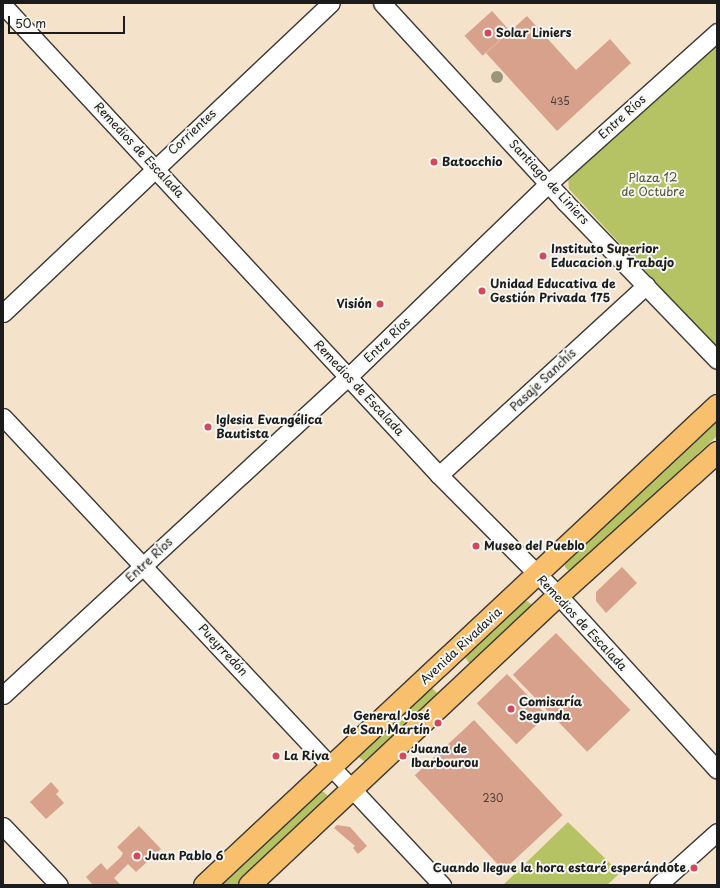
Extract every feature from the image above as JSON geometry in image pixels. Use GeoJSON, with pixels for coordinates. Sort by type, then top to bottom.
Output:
{"type":"FeatureCollection","features":[{"type":"Feature","properties":{"kind":"main road","name":"Avenida Rivadavia"},"geometry":{"type":"LineString","coordinates":[[204,885],[332,767],[717,405]]}},
{"type":"Feature","properties":{"kind":"main road"},"geometry":{"type":"LineString","coordinates":[[249,885],[558,595],[717,452]]}},
{"type":"Feature","properties":{"kind":"main road"},"geometry":{"type":"LineString","coordinates":[[441,665],[460,687]]}},
{"type":"Feature","properties":{"kind":"street","name":"Corrientes"},"geometry":{"type":"LineString","coordinates":[[3,313],[331,3]]}},
{"type":"Feature","properties":{"kind":"street","name":"Santiago de Liniers"},"geometry":{"type":"LineString","coordinates":[[382,3],[549,183],[717,360]]}},
{"type":"Feature","properties":{"kind":"street","name":"Remedios de Escalada"},"geometry":{"type":"LineString","coordinates":[[3,6],[156,167],[439,475],[558,595],[717,770]]}},
{"type":"Feature","properties":{"kind":"street","name":"Entre Ríos"},"geometry":{"type":"LineString","coordinates":[[3,695],[348,377],[549,183],[717,32]]}},
{"type":"Feature","properties":{"kind":"street","name":"Pasaje Sanchís"},"geometry":{"type":"LineString","coordinates":[[439,475],[646,284]]}},
{"type":"Feature","properties":{"kind":"street","name":"Pueyrredón"},"geometry":{"type":"LineString","coordinates":[[3,417],[442,885]]}},
{"type":"Feature","properties":{"kind":"street"},"geometry":{"type":"LineString","coordinates":[[3,826],[59,885]]}},
{"type":"Feature","properties":{"kind":"street"},"geometry":{"type":"LineString","coordinates":[[658,885],[717,832]]}},
{"type":"Feature","properties":{"kind":"green space","name":"Plaza 12 de Octubre"},"geometry":{"type":"Polygon","coordinates":[[[717,43],[717,348],[569,189],[568,175],[717,43]]]}},
{"type":"Feature","properties":{"kind":"green space"},"geometry":{"type":"Polygon","coordinates":[[[717,420],[717,436],[570,572],[565,567],[565,563],[717,420]]]}},
{"type":"Feature","properties":{"kind":"green space"},"geometry":{"type":"Polygon","coordinates":[[[527,601],[531,604],[531,609],[472,664],[469,663],[465,657],[523,602],[527,601]]]}},
{"type":"Feature","properties":{"kind":"green space"},"geometry":{"type":"Polygon","coordinates":[[[431,687],[440,696],[365,762],[359,757],[360,754],[431,687]]]}},
{"type":"Feature","properties":{"kind":"green space"},"geometry":{"type":"Polygon","coordinates":[[[318,792],[324,792],[329,797],[327,803],[239,885],[218,885],[318,792]]]}},
{"type":"Feature","properties":{"kind":"green space"},"geometry":{"type":"Polygon","coordinates":[[[568,822],[620,873],[607,885],[503,885],[568,822]]]}},
{"type":"Feature","properties":{"kind":"building","name":"Solar Liniers"},"geometry":{"type":"Polygon","coordinates":[[[492,11],[510,31],[483,56],[465,36],[492,11]]]}},
{"type":"Feature","properties":{"kind":"building"},"geometry":{"type":"Polygon","coordinates":[[[527,16],[576,70],[610,39],[631,63],[557,131],[486,53],[527,16]]]}},
{"type":"Feature","properties":{"kind":"building"},"geometry":{"type":"Polygon","coordinates":[[[622,567],[637,583],[606,613],[596,601],[596,592],[622,567]]]}},
{"type":"Feature","properties":{"kind":"building"},"geometry":{"type":"Polygon","coordinates":[[[556,633],[630,710],[587,752],[513,675],[556,633]]]}},
{"type":"Feature","properties":{"kind":"building","name":"Comisaría Segunda"},"geometry":{"type":"Polygon","coordinates":[[[507,674],[547,715],[516,744],[477,703],[507,674]]]}},
{"type":"Feature","properties":{"kind":"building"},"geometry":{"type":"Polygon","coordinates":[[[474,720],[563,815],[503,870],[415,775],[474,720]]]}},
{"type":"Feature","properties":{"kind":"building"},"geometry":{"type":"Polygon","coordinates":[[[51,782],[59,791],[56,794],[64,803],[46,819],[30,802],[51,782]]]}},
{"type":"Feature","properties":{"kind":"building"},"geometry":{"type":"Polygon","coordinates":[[[337,825],[350,827],[367,846],[358,854],[353,848],[355,846],[334,828],[337,825]]]}},
{"type":"Feature","properties":{"kind":"building","name":"Juan Pablo 6"},"geometry":{"type":"Polygon","coordinates":[[[139,826],[161,849],[136,872],[128,864],[114,878],[121,885],[93,885],[86,877],[101,863],[107,870],[121,857],[123,853],[117,847],[139,826]]]}},
{"type":"Feature","properties":{"kind":"place","name":"Solar Liniers"},"geometry":{"type":"Point","coordinates":[488,33]}},
{"type":"Feature","properties":{"kind":"place","name":"Batocchio"},"geometry":{"type":"Point","coordinates":[434,162]}},
{"type":"Feature","properties":{"kind":"place","name":"Instituto Superior Educacion y Trabajo"},"geometry":{"type":"Point","coordinates":[543,256]}},
{"type":"Feature","properties":{"kind":"place","name":"Unidad Educativa de Gestión Privada 175"},"geometry":{"type":"Point","coordinates":[482,291]}},
{"type":"Feature","properties":{"kind":"place","name":"Visión"},"geometry":{"type":"Point","coordinates":[380,304]}},
{"type":"Feature","properties":{"kind":"place","name":"Iglesia Evangélica Bautista"},"geometry":{"type":"Point","coordinates":[208,427]}},
{"type":"Feature","properties":{"kind":"place","name":"Museo del Pueblo"},"geometry":{"type":"Point","coordinates":[476,546]}},
{"type":"Feature","properties":{"kind":"place","name":"Comisaría Segunda"},"geometry":{"type":"Point","coordinates":[511,709]}},
{"type":"Feature","properties":{"kind":"place","name":"General José de San Martín"},"geometry":{"type":"Point","coordinates":[438,723]}},
{"type":"Feature","properties":{"kind":"place","name":"La Riva"},"geometry":{"type":"Point","coordinates":[276,756]}},
{"type":"Feature","properties":{"kind":"place","name":"Juana de Ibarbourou"},"geometry":{"type":"Point","coordinates":[403,756]}},
{"type":"Feature","properties":{"kind":"place","name":"Juan Pablo 6"},"geometry":{"type":"Point","coordinates":[137,856]}},
{"type":"Feature","properties":{"kind":"place","name":"Cuando llegue la hora estaré esperándote"},"geometry":{"type":"Point","coordinates":[694,868]}}]}
